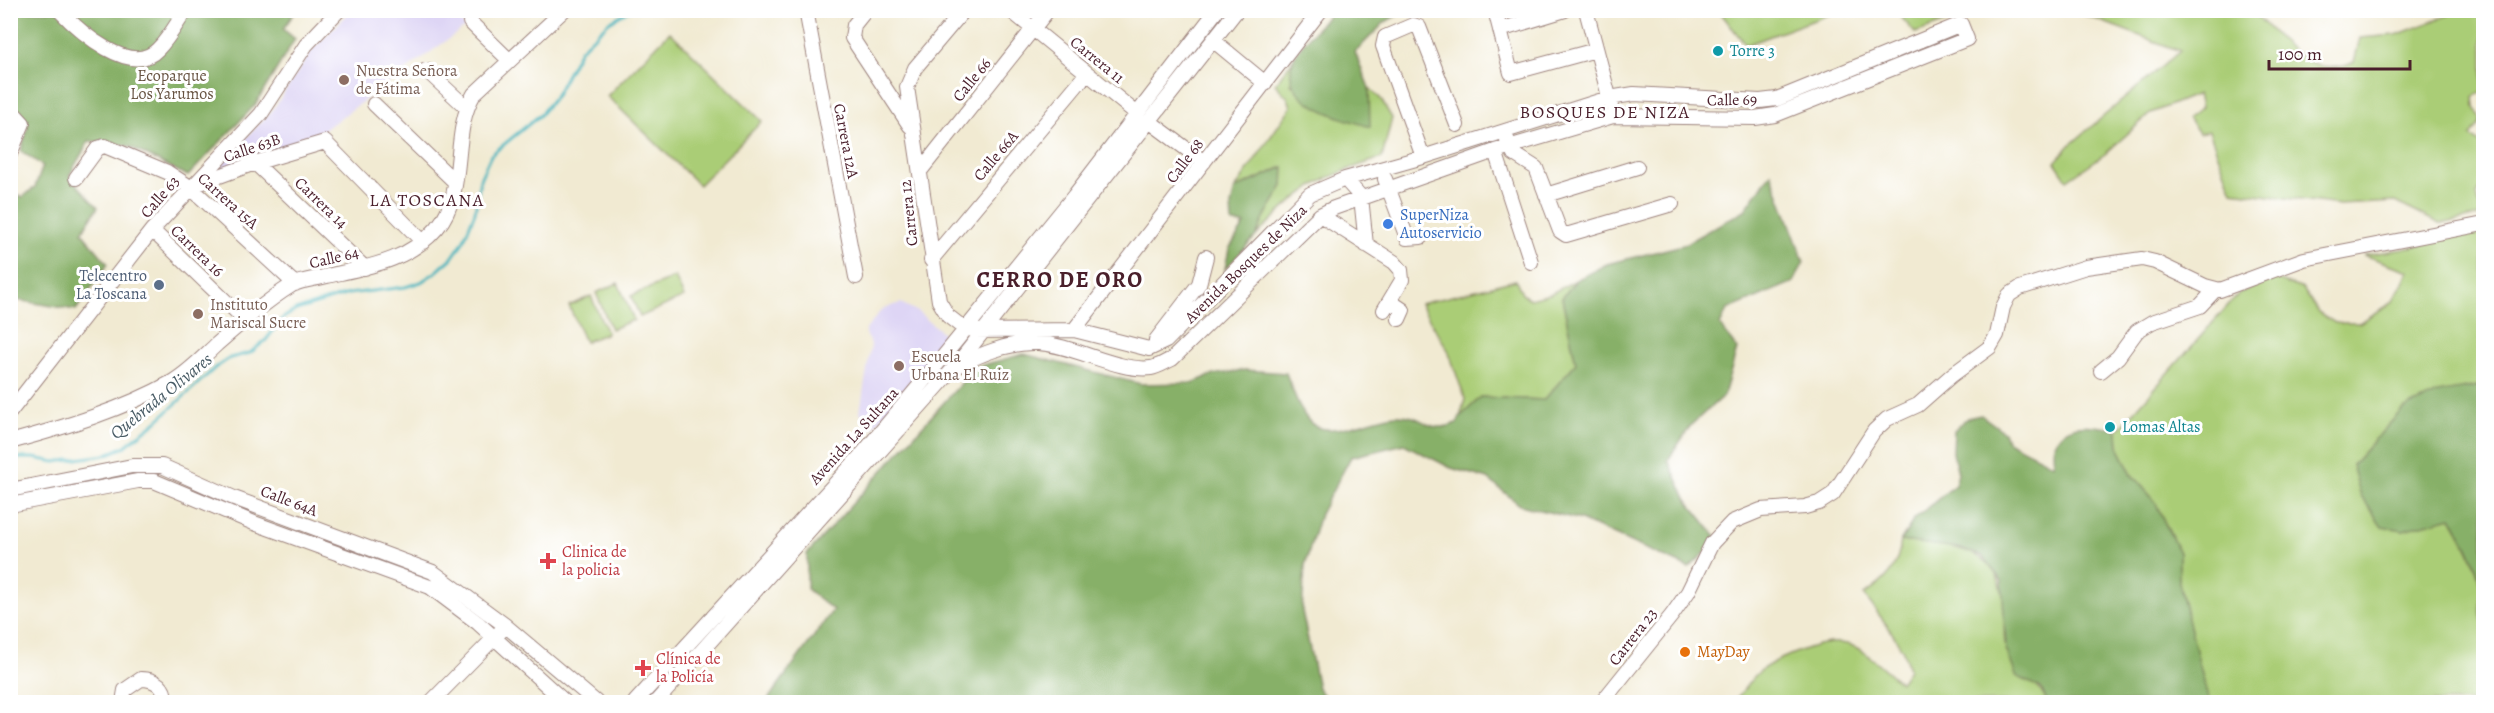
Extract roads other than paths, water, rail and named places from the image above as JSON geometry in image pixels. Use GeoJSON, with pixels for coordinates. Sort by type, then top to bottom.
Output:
{"type":"FeatureCollection","features":[{"type":"Feature","properties":{"kind":"street"},"geometry":{"type":"LineString","coordinates":[[59,10],[115,54],[130,60],[146,57],[157,50],[186,10]]}},
{"type":"Feature","properties":{"kind":"street","name":"Calle 63"},"geometry":{"type":"LineString","coordinates":[[10,412],[152,230],[261,114],[299,54],[339,10]]}},
{"type":"Feature","properties":{"kind":"street","name":"Calle 64"},"geometry":{"type":"LineString","coordinates":[[10,442],[97,415],[173,381],[244,320],[294,284],[365,268],[403,256],[423,242],[438,226],[449,204],[455,183],[466,108],[474,94],[564,10]]}},
{"type":"Feature","properties":{"kind":"street","name":"Carrera 12A"},"geometry":{"type":"LineString","coordinates":[[806,10],[856,277]]}},
{"type":"Feature","properties":{"kind":"street"},"geometry":{"type":"LineString","coordinates":[[866,10],[850,33],[913,130]]}},
{"type":"Feature","properties":{"kind":"street","name":"Carrera 12"},"geometry":{"type":"LineString","coordinates":[[964,10],[915,68],[908,81],[931,260],[939,301],[948,316],[966,330]]}},
{"type":"Feature","properties":{"kind":"street","name":"Carrera 11"},"geometry":{"type":"LineString","coordinates":[[1010,10],[1136,113]]}},
{"type":"Feature","properties":{"kind":"street","name":"Calle 66"},"geometry":{"type":"LineString","coordinates":[[921,170],[1048,10]]}},
{"type":"Feature","properties":{"kind":"street","name":"Avenida La Sultana"},"geometry":{"type":"LineString","coordinates":[[636,702],[864,452],[930,384],[955,367],[1237,10]]}},
{"type":"Feature","properties":{"kind":"street","name":"Calle 68"},"geometry":{"type":"LineString","coordinates":[[1074,330],[1321,10]]}},
{"type":"Feature","properties":{"kind":"street"},"geometry":{"type":"LineString","coordinates":[[1495,10],[1511,73],[1596,50]]}},
{"type":"Feature","properties":{"kind":"street"},"geometry":{"type":"LineString","coordinates":[[1500,30],[1565,10]]}},
{"type":"Feature","properties":{"kind":"street"},"geometry":{"type":"LineString","coordinates":[[1586,10],[1613,116]]}},
{"type":"Feature","properties":{"kind":"street","name":"Avenida La Sultana"},"geometry":{"type":"LineString","coordinates":[[656,702],[930,384],[966,330],[1088,179],[1136,113],[1217,11]]}},
{"type":"Feature","properties":{"kind":"street"},"geometry":{"type":"LineString","coordinates":[[470,22],[509,60]]}},
{"type":"Feature","properties":{"kind":"street","name":"Calle 69"},"geometry":{"type":"LineString","coordinates":[[1383,168],[1609,98],[1634,94],[1760,101],[1777,99],[1961,24],[1967,39],[1775,115],[1755,118],[1613,116],[1512,150],[1495,151],[1386,187]]}},
{"type":"Feature","properties":{"kind":"street"},"geometry":{"type":"LineString","coordinates":[[1424,157],[1383,46],[1385,37],[1413,25],[1419,27],[1457,125]]}},
{"type":"Feature","properties":{"kind":"street"},"geometry":{"type":"LineString","coordinates":[[1214,41],[1265,83]]}},
{"type":"Feature","properties":{"kind":"street"},"geometry":{"type":"LineString","coordinates":[[426,70],[466,108]]}},
{"type":"Feature","properties":{"kind":"street","name":"Calle 66A"},"geometry":{"type":"LineString","coordinates":[[931,260],[1087,74]]}},
{"type":"Feature","properties":{"kind":"street"},"geometry":{"type":"LineString","coordinates":[[374,104],[455,183]]}},
{"type":"Feature","properties":{"kind":"street"},"geometry":{"type":"LineString","coordinates":[[10,109],[23,123],[10,154]]}},
{"type":"Feature","properties":{"kind":"street"},"geometry":{"type":"LineString","coordinates":[[1149,121],[1204,162]]}},
{"type":"Feature","properties":{"kind":"street"},"geometry":{"type":"LineString","coordinates":[[1504,132],[1512,150],[1536,168],[1560,231],[1566,236],[1672,204]]}},
{"type":"Feature","properties":{"kind":"street","name":"Calle 63B"},"geometry":{"type":"LineString","coordinates":[[190,187],[255,163],[325,142],[423,242]]}},
{"type":"Feature","properties":{"kind":"street","name":"Carrera 15A"},"geometry":{"type":"LineString","coordinates":[[76,178],[98,148],[105,146],[167,172],[190,187],[294,284]]}},
{"type":"Feature","properties":{"kind":"street"},"geometry":{"type":"LineString","coordinates":[[1495,151],[1531,262]]}},
{"type":"Feature","properties":{"kind":"street","name":"Carrera 14"},"geometry":{"type":"LineString","coordinates":[[255,163],[365,268]]}},
{"type":"Feature","properties":{"kind":"street"},"geometry":{"type":"LineString","coordinates":[[1546,195],[1637,167]]}},
{"type":"Feature","properties":{"kind":"street"},"geometry":{"type":"LineString","coordinates":[[1383,168],[1386,187],[1394,201],[1407,238],[1421,237]]}},
{"type":"Feature","properties":{"kind":"street","name":"Avenida Bosques de Niza"},"geometry":{"type":"LineString","coordinates":[[1149,349],[1166,341],[1310,194],[1345,179],[1383,168]]}},
{"type":"Feature","properties":{"kind":"street"},"geometry":{"type":"LineString","coordinates":[[1345,179],[1361,196],[1365,245]]}},
{"type":"Feature","properties":{"kind":"street","name":"Avenida Bosques de Niza"},"geometry":{"type":"LineString","coordinates":[[955,367],[983,352],[1037,343],[1064,346],[1135,367],[1150,368],[1172,359],[1320,215],[1386,187]]}},
{"type":"Feature","properties":{"kind":"street"},"geometry":{"type":"LineString","coordinates":[[1320,215],[1394,262],[1401,270],[1402,280],[1388,306],[1403,310],[1399,319]]}},
{"type":"Feature","properties":{"kind":"street"},"geometry":{"type":"LineString","coordinates":[[2100,371],[2118,357],[2137,331],[2152,322],[2200,306],[2215,290],[2231,288],[2304,259],[2484,224]]}},
{"type":"Feature","properties":{"kind":"street","name":"Carrera 16"},"geometry":{"type":"LineString","coordinates":[[152,230],[244,320]]}},
{"type":"Feature","properties":{"kind":"street"},"geometry":{"type":"LineString","coordinates":[[966,330],[981,332],[1044,328],[1074,330],[1149,349],[1199,284],[1206,257]]}},
{"type":"Feature","properties":{"kind":"street","name":"Carrera 23"},"geometry":{"type":"LineString","coordinates":[[1602,702],[1688,592],[1713,543],[1732,522],[1761,510],[1805,507],[1819,503],[1833,494],[1874,431],[1887,419],[1918,405],[1952,375],[1990,347],[1997,335],[2003,307],[2009,295],[2020,288],[2086,267],[2142,259],[2155,262],[2215,290]]}},
{"type":"Feature","properties":{"kind":"street","name":"Calle 64A"},"geometry":{"type":"LineString","coordinates":[[10,490],[141,465],[162,466],[244,502],[433,572],[509,628],[596,702]]}},
{"type":"Feature","properties":{"kind":"street","name":"Calle 64A"},"geometry":{"type":"LineString","coordinates":[[10,505],[138,481],[154,481],[254,523],[418,581],[450,600],[495,637],[565,702]]}},
{"type":"Feature","properties":{"kind":"street"},"geometry":{"type":"LineString","coordinates":[[431,702],[495,637],[509,628]]}},
{"type":"Feature","properties":{"kind":"street"},"geometry":{"type":"LineString","coordinates":[[123,702],[129,684],[141,679],[160,685],[165,702]]}},
{"type":"Feature","properties":{"kind":"waterway","name":"Quebrada Olivares"},"geometry":{"type":"LineString","coordinates":[[10,458],[34,458],[55,462],[105,455],[124,447],[157,421],[215,368],[230,358],[250,353],[266,340],[283,318],[296,310],[348,294],[405,287],[421,282],[436,272],[452,258],[463,242],[475,212],[480,179],[491,155],[540,115],[556,95],[580,50],[609,22],[630,10]]}},
{"type":"Feature","properties":{"kind":"place","name":"Torre 3"},"geometry":{"type":"Point","coordinates":[1718,51]}},
{"type":"Feature","properties":{"kind":"place","name":"Nuestra Señora de Fátima"},"geometry":{"type":"Point","coordinates":[344,80]}},
{"type":"Feature","properties":{"kind":"place","name":"SuperNiza Autoservicio"},"geometry":{"type":"Point","coordinates":[1388,224]}},
{"type":"Feature","properties":{"kind":"place","name":"Telecentro La Toscana"},"geometry":{"type":"Point","coordinates":[159,285]}},
{"type":"Feature","properties":{"kind":"place","name":"Instituto Mariscal Sucre"},"geometry":{"type":"Point","coordinates":[198,314]}},
{"type":"Feature","properties":{"kind":"place","name":"Escuela Urbana El Ruiz"},"geometry":{"type":"Point","coordinates":[899,366]}},
{"type":"Feature","properties":{"kind":"place","name":"Lomas Altas"},"geometry":{"type":"Point","coordinates":[2110,427]}},
{"type":"Feature","properties":{"kind":"place","name":"Clinica de la policia"},"geometry":{"type":"Point","coordinates":[548,561]}},
{"type":"Feature","properties":{"kind":"place","name":"MayDay"},"geometry":{"type":"Point","coordinates":[1685,652]}},
{"type":"Feature","properties":{"kind":"place","name":"Clínica de la Policía"},"geometry":{"type":"Point","coordinates":[643,668]}},
{"type":"Feature","properties":{"kind":"district","name":"BOSQUES DE NIZA"},"geometry":{"type":"Point","coordinates":[1605,112]}},
{"type":"Feature","properties":{"kind":"district","name":"LA TOSCANA"},"geometry":{"type":"Point","coordinates":[427,200]}},
{"type":"Feature","properties":{"kind":"district","name":"CERRO DE ORO"},"geometry":{"type":"Point","coordinates":[1060,280]}},
{"type":"Feature","properties":{"kind":"park label","name":"Ecoparque Los Yarumos"},"geometry":{"type":"Point","coordinates":[172,85]}}]}
